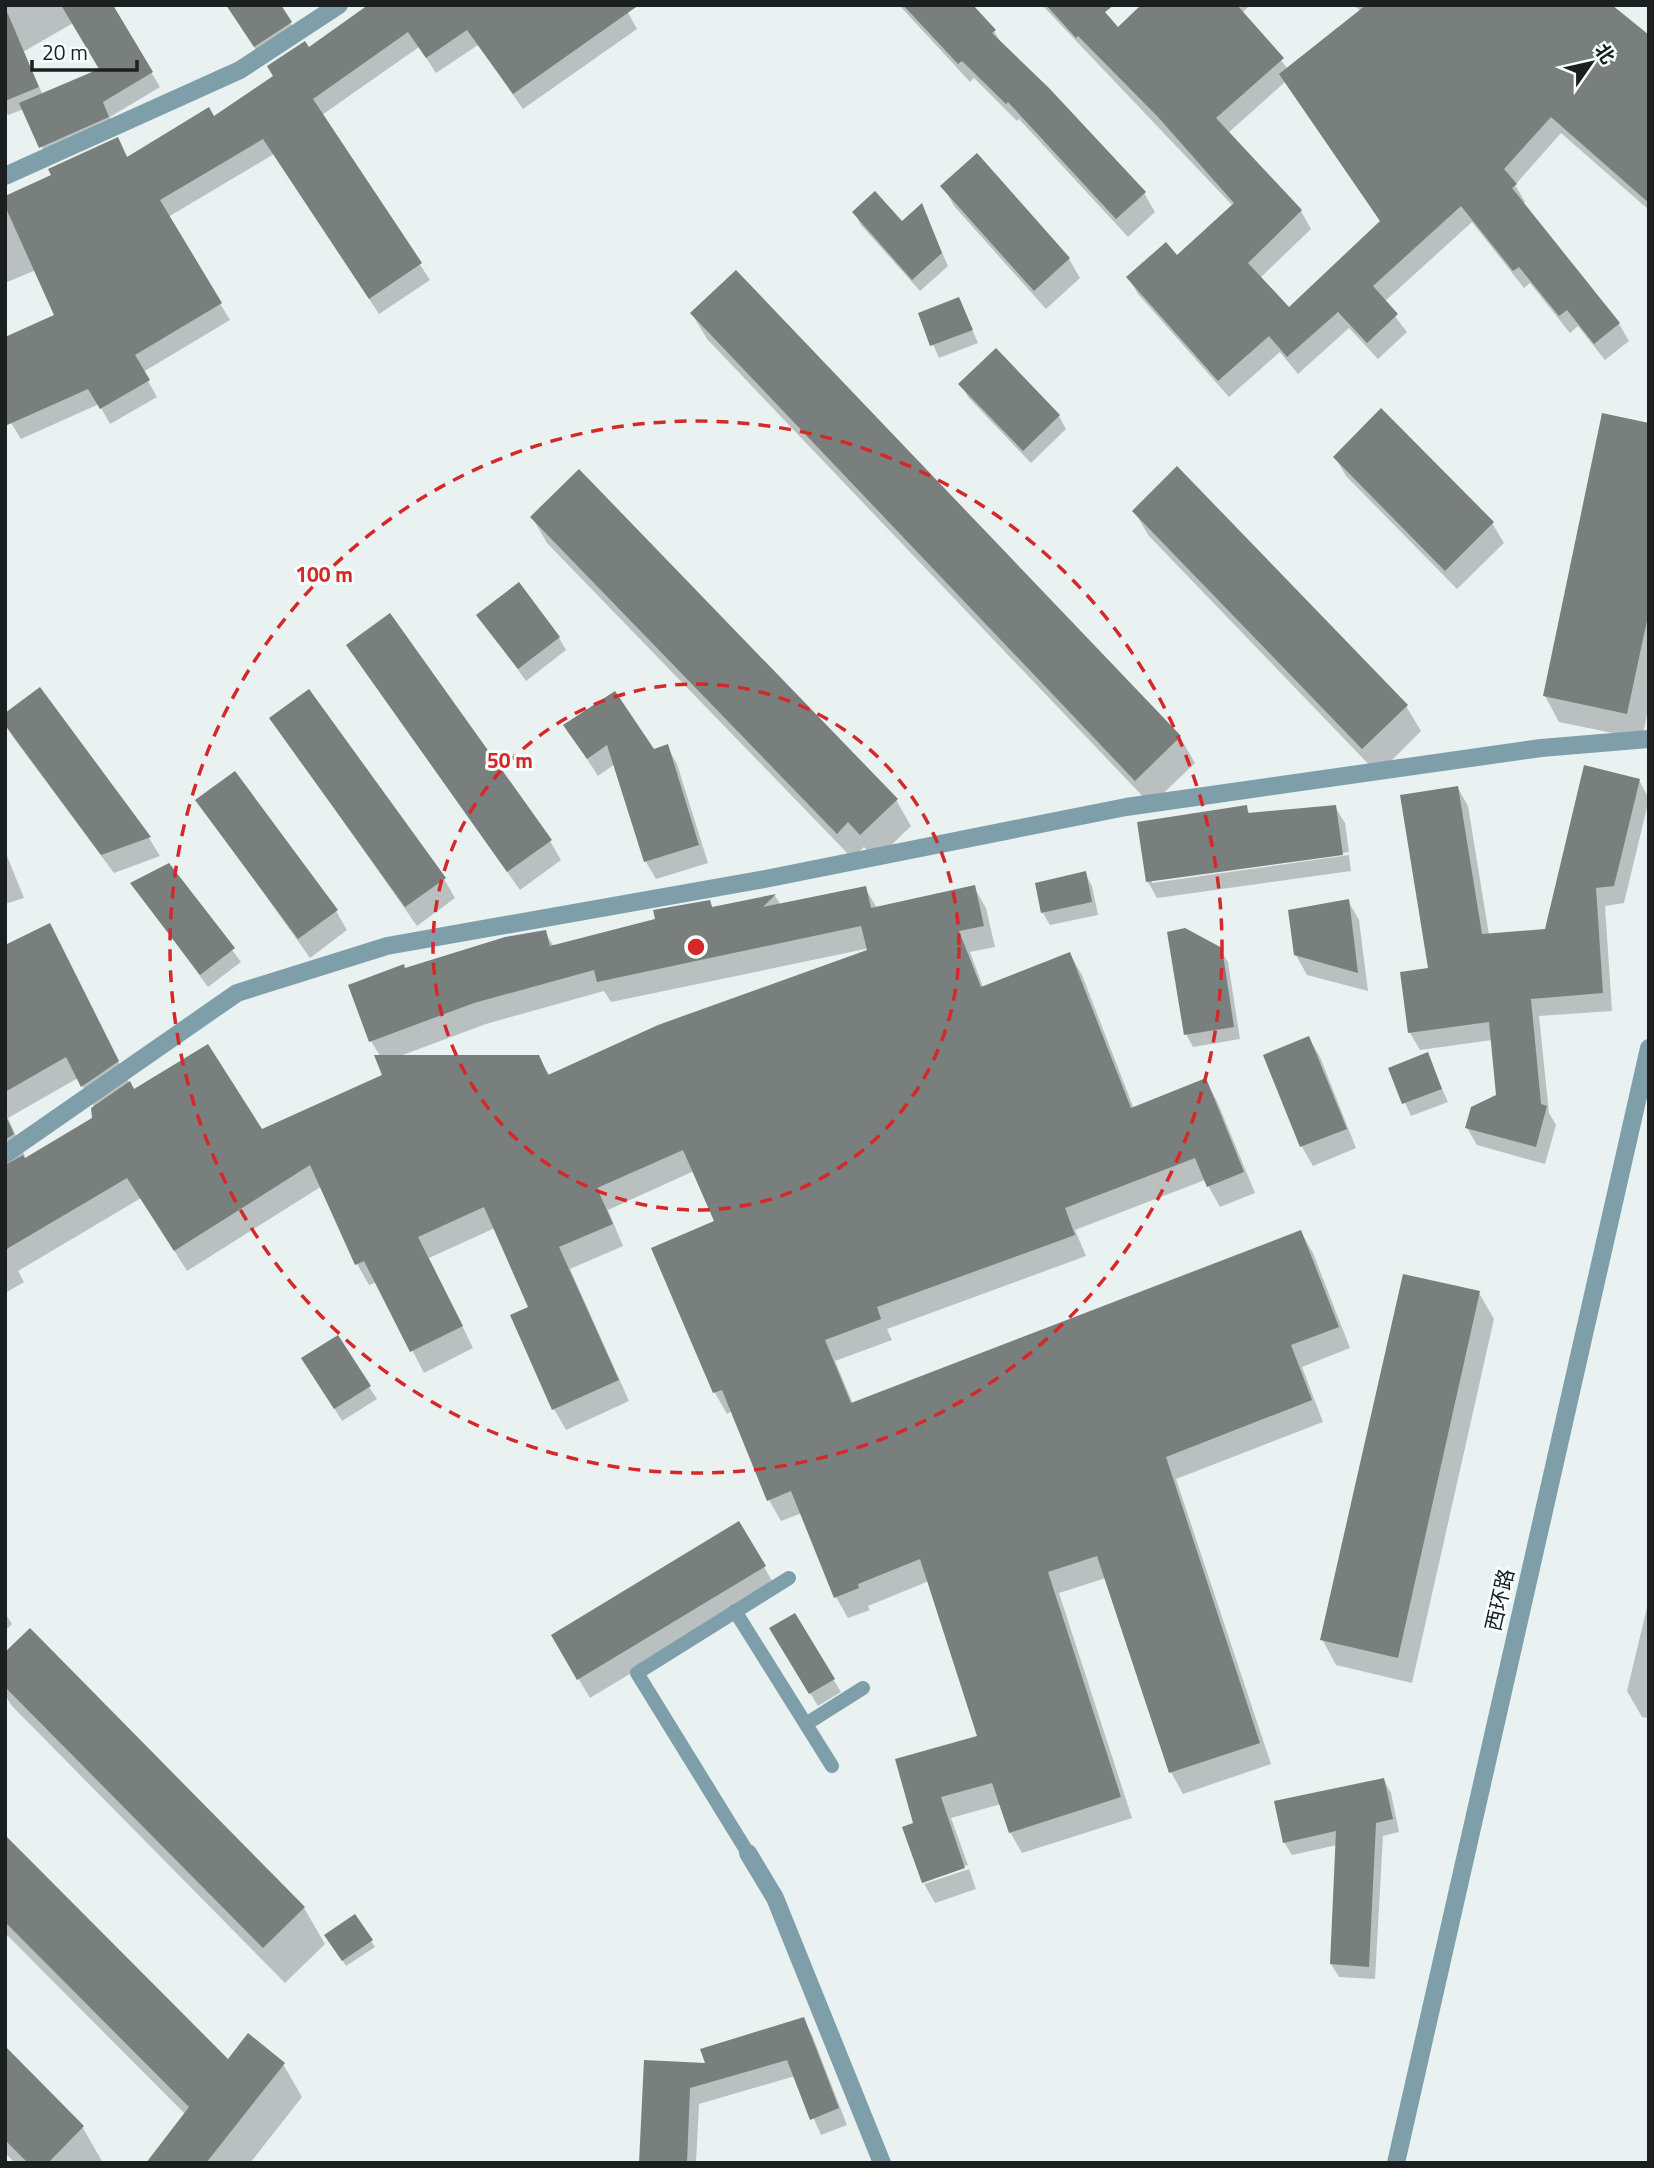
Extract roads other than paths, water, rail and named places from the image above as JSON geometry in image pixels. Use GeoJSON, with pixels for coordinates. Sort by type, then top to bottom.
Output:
{"type":"FeatureCollection","features":[{"type":"Feature","properties":{"kind":"street"},"geometry":{"type":"LineString","coordinates":[[5,176],[240,70],[339,5]]}},
{"type":"Feature","properties":{"kind":"street"},"geometry":{"type":"LineString","coordinates":[[5,1154],[237,993],[387,946],[765,879],[1126,807],[1541,748],[1649,739]]}},
{"type":"Feature","properties":{"kind":"street","name":"西环路"},"geometry":{"type":"LineString","coordinates":[[1396,2163],[1648,1049]]}},
{"type":"Feature","properties":{"kind":"street"},"geometry":{"type":"LineString","coordinates":[[748,1853],[775,1898],[882,2163]]}},
{"type":"Feature","properties":{"kind":"lane"},"geometry":{"type":"LineString","coordinates":[[748,1853],[636,1674],[789,1577]]}},
{"type":"Feature","properties":{"kind":"lane"},"geometry":{"type":"LineString","coordinates":[[735,1611],[832,1766]]}},
{"type":"Feature","properties":{"kind":"lane"},"geometry":{"type":"LineString","coordinates":[[806,1724],[863,1688]]}}]}
